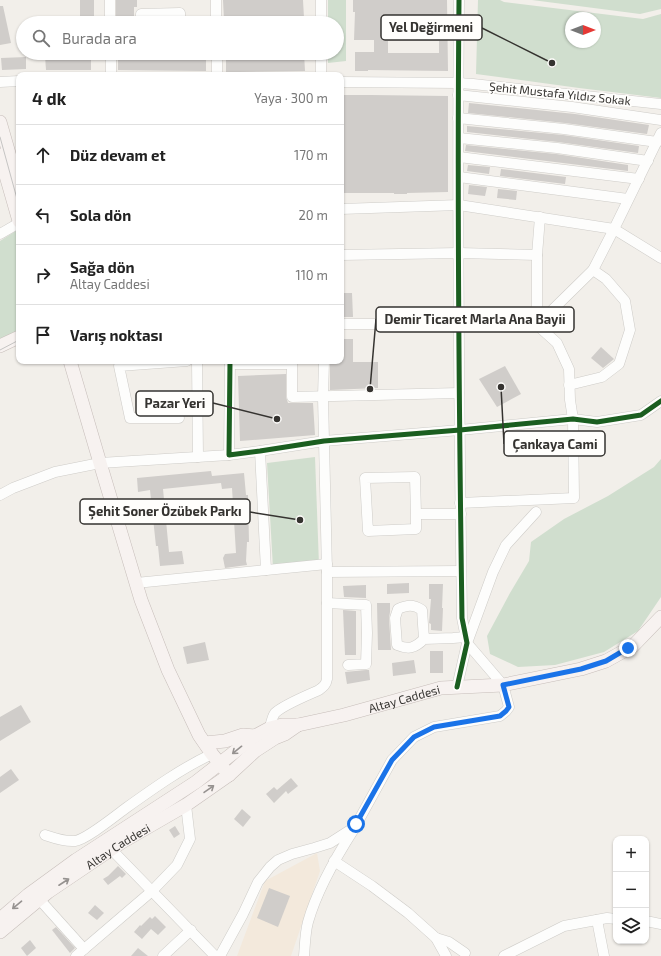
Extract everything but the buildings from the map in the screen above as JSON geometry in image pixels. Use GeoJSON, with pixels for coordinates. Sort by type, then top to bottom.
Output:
{"type":"FeatureCollection","features":[{"type":"Feature","properties":{"kind":"main road"},"geometry":{"type":"LineString","coordinates":[[0,122],[16,178]]}},
{"type":"Feature","properties":{"kind":"main road"},"geometry":{"type":"LineString","coordinates":[[0,155],[16,211]]}},
{"type":"Feature","properties":{"kind":"main road"},"geometry":{"type":"LineString","coordinates":[[0,346],[16,338]]}},
{"type":"Feature","properties":{"kind":"main road"},"geometry":{"type":"LineString","coordinates":[[0,353],[16,345]]}},
{"type":"Feature","properties":{"kind":"main road"},"geometry":{"type":"LineString","coordinates":[[71,364],[141,600],[168,670],[199,735],[229,775]]}},
{"type":"Feature","properties":{"kind":"main road","name":"Altay Caddesi"},"geometry":{"type":"LineString","coordinates":[[0,919],[28,895],[76,860],[196,782],[216,759],[270,728],[282,725],[298,726],[441,688],[457,686],[503,685],[581,669],[606,661],[633,646],[661,617]]}},
{"type":"Feature","properties":{"kind":"main road","name":"Altay Caddesi"},"geometry":{"type":"LineString","coordinates":[[0,932],[39,899],[111,849],[186,805],[229,775],[256,751],[274,738],[285,734],[298,726]]}},
{"type":"Feature","properties":{"kind":"main road"},"geometry":{"type":"LineString","coordinates":[[205,743],[225,741],[243,735],[255,736]]}},
{"type":"Feature","properties":{"kind":"street"},"geometry":{"type":"LineString","coordinates":[[110,0],[110,16]]}},
{"type":"Feature","properties":{"kind":"street"},"geometry":{"type":"LineString","coordinates":[[216,0],[216,16]]}},
{"type":"Feature","properties":{"kind":"street"},"geometry":{"type":"LineString","coordinates":[[321,0],[321,16]]}},
{"type":"Feature","properties":{"kind":"street"},"geometry":{"type":"LineString","coordinates":[[304,956],[308,923],[316,900],[334,861],[355,827],[392,760],[414,737],[434,727],[500,716],[509,707],[503,685],[466,640],[462,618],[459,393],[459,0]]}},
{"type":"Feature","properties":{"kind":"street"},"geometry":{"type":"LineString","coordinates":[[141,16],[141,14],[180,13],[180,16]]}},
{"type":"Feature","properties":{"kind":"street"},"geometry":{"type":"LineString","coordinates":[[111,60],[111,72]]}},
{"type":"Feature","properties":{"kind":"street"},"geometry":{"type":"LineString","coordinates":[[217,60],[217,72]]}},
{"type":"Feature","properties":{"kind":"street"},"geometry":{"type":"LineString","coordinates":[[321,60],[321,72]]}},
{"type":"Feature","properties":{"kind":"street"},"geometry":{"type":"LineString","coordinates":[[0,82],[16,81]]}},
{"type":"Feature","properties":{"kind":"street","name":"Şehit Mustafa Yıldız Sokak"},"geometry":{"type":"LineString","coordinates":[[344,82],[474,84],[661,104]]}},
{"type":"Feature","properties":{"kind":"street"},"geometry":{"type":"LineString","coordinates":[[458,94],[572,107],[661,120]]}},
{"type":"Feature","properties":{"kind":"street"},"geometry":{"type":"LineString","coordinates":[[458,118],[659,138],[593,270],[537,325]]}},
{"type":"Feature","properties":{"kind":"street"},"geometry":{"type":"LineString","coordinates":[[459,138],[557,148],[648,161]]}},
{"type":"Feature","properties":{"kind":"street"},"geometry":{"type":"LineString","coordinates":[[459,157],[638,178]]}},
{"type":"Feature","properties":{"kind":"street"},"geometry":{"type":"LineString","coordinates":[[459,178],[628,199]]}},
{"type":"Feature","properties":{"kind":"street"},"geometry":{"type":"LineString","coordinates":[[344,209],[459,205],[540,217],[614,229],[661,258]]}},
{"type":"Feature","properties":{"kind":"street"},"geometry":{"type":"LineString","coordinates":[[537,325],[537,254],[540,217]]}},
{"type":"Feature","properties":{"kind":"street"},"geometry":{"type":"LineString","coordinates":[[0,234],[16,224]]}},
{"type":"Feature","properties":{"kind":"street"},"geometry":{"type":"LineString","coordinates":[[344,256],[459,253],[537,254]]}},
{"type":"Feature","properties":{"kind":"street"},"geometry":{"type":"LineString","coordinates":[[569,385],[602,377],[619,364],[630,330],[625,301],[606,279],[593,270]]}},
{"type":"Feature","properties":{"kind":"street"},"geometry":{"type":"LineString","coordinates":[[344,324],[537,325],[558,343],[569,370],[570,400],[573,419],[574,498],[416,514]]}},
{"type":"Feature","properties":{"kind":"street"},"geometry":{"type":"LineString","coordinates":[[146,364],[119,366],[130,418],[179,418]]}},
{"type":"Feature","properties":{"kind":"street"},"geometry":{"type":"LineString","coordinates":[[197,364],[198,457]]}},
{"type":"Feature","properties":{"kind":"street"},"geometry":{"type":"LineString","coordinates":[[229,455],[230,364]]}},
{"type":"Feature","properties":{"kind":"street"},"geometry":{"type":"LineString","coordinates":[[292,364],[292,397],[459,393]]}},
{"type":"Feature","properties":{"kind":"street"},"geometry":{"type":"LineString","coordinates":[[270,728],[272,718],[282,707],[319,690],[326,683],[327,568],[323,397],[324,364]]}},
{"type":"Feature","properties":{"kind":"street"},"geometry":{"type":"LineString","coordinates":[[0,495],[13,488],[56,472],[100,462],[229,455],[260,452],[324,441],[573,419],[597,422],[641,415],[661,401]]}},
{"type":"Feature","properties":{"kind":"street"},"geometry":{"type":"LineString","coordinates":[[260,452],[266,570]]}},
{"type":"Feature","properties":{"kind":"street"},"geometry":{"type":"LineString","coordinates":[[415,477],[416,514],[416,529],[368,531],[366,478],[415,477]]}},
{"type":"Feature","properties":{"kind":"street"},"geometry":{"type":"LineString","coordinates":[[457,686],[466,640],[493,572],[506,545],[536,512]]}},
{"type":"Feature","properties":{"kind":"street"},"geometry":{"type":"LineString","coordinates":[[136,583],[266,570],[327,568],[461,571]]}},
{"type":"Feature","properties":{"kind":"street"},"geometry":{"type":"LineString","coordinates":[[327,604],[366,605],[366,664],[348,665]]}},
{"type":"Feature","properties":{"kind":"street"},"geometry":{"type":"LineString","coordinates":[[424,639],[453,638],[466,640]]}},
{"type":"Feature","properties":{"kind":"street"},"geometry":{"type":"LineString","coordinates":[[45,835],[62,840],[75,841],[86,836],[194,762],[216,759]]}},
{"type":"Feature","properties":{"kind":"street"},"geometry":{"type":"LineString","coordinates":[[39,899],[79,954],[152,891],[177,865],[190,838],[186,805]]}},
{"type":"Feature","properties":{"kind":"street"},"geometry":{"type":"LineString","coordinates":[[220,956],[243,914],[258,882],[270,867],[278,860],[292,854],[330,843],[355,827]]}},
{"type":"Feature","properties":{"kind":"street"},"geometry":{"type":"LineString","coordinates":[[111,849],[215,956]]}},
{"type":"Feature","properties":{"kind":"street"},"geometry":{"type":"LineString","coordinates":[[334,861],[372,886],[408,913],[436,938],[446,956]]}},
{"type":"Feature","properties":{"kind":"street"},"geometry":{"type":"LineString","coordinates":[[504,956],[564,926],[607,918],[613,919]]}},
{"type":"Feature","properties":{"kind":"street"},"geometry":{"type":"LineString","coordinates":[[597,920],[604,956]]}},
{"type":"Feature","properties":{"kind":"street"},"geometry":{"type":"LineString","coordinates":[[649,922],[661,924]]}},
{"type":"Feature","properties":{"kind":"street"},"geometry":{"type":"LineString","coordinates":[[163,956],[191,930]]}},
{"type":"Feature","properties":{"kind":"street"},"geometry":{"type":"LineString","coordinates":[[436,938],[449,942],[465,953]]}},
{"type":"Feature","properties":{"kind":"shaded area"},"geometry":{"type":"Polygon","coordinates":[[[317,853],[320,871],[291,956],[237,956],[265,881],[317,853]]]}},
{"type":"Feature","properties":{"kind":"green space"},"geometry":{"type":"Polygon","coordinates":[[[328,0],[346,0],[346,61],[328,63],[328,60],[344,60],[344,16],[328,16],[328,0]]]}},
{"type":"Feature","properties":{"kind":"green space"},"geometry":{"type":"Polygon","coordinates":[[[478,0],[500,0],[504,2],[586,12],[565,12],[565,48],[601,48],[601,14],[643,19],[661,14],[661,98],[476,74],[478,0]]]}},
{"type":"Feature","properties":{"kind":"green space"},"geometry":{"type":"Polygon","coordinates":[[[532,0],[661,0],[661,9],[640,14],[532,0]]]}},
{"type":"Feature","properties":{"kind":"green space"},"geometry":{"type":"Polygon","coordinates":[[[16,231],[16,334],[0,342],[0,241],[16,231]]]}},
{"type":"Feature","properties":{"kind":"green space"},"geometry":{"type":"Polygon","coordinates":[[[315,457],[319,565],[273,568],[267,463],[315,457]]]}},
{"type":"Feature","properties":{"kind":"green space"},"geometry":{"type":"Polygon","coordinates":[[[661,459],[661,597],[638,631],[604,652],[555,665],[518,667],[490,654],[487,636],[529,561],[531,542],[564,519],[608,496],[654,467],[661,459]]]}},
{"type":"Feature","properties":{"kind":"tram line"},"geometry":{"type":"LineString","coordinates":[[0,137],[16,195]]}},
{"type":"Feature","properties":{"kind":"tram line"},"geometry":{"type":"LineString","coordinates":[[0,350],[16,342]]}},
{"type":"Feature","properties":{"kind":"cycle path"},"geometry":{"type":"LineString","coordinates":[[457,687],[467,643],[462,618],[459,386],[459,0]]}},
{"type":"Feature","properties":{"kind":"cycle path"},"geometry":{"type":"LineString","coordinates":[[230,364],[229,455],[324,441],[573,419],[597,422],[641,415],[661,401]]}},
{"type":"Feature","properties":{"kind":"place","name":"Yel Değirmeni"},"geometry":{"type":"Point","coordinates":[552,63]}},
{"type":"Feature","properties":{"kind":"place","name":"Çankaya Cami"},"geometry":{"type":"Point","coordinates":[501,387]}},
{"type":"Feature","properties":{"kind":"place","name":"Demir Ticaret Marla Ana Bayii"},"geometry":{"type":"Point","coordinates":[370,389]}},
{"type":"Feature","properties":{"kind":"place","name":"Pazar Yeri"},"geometry":{"type":"Point","coordinates":[277,419]}},
{"type":"Feature","properties":{"kind":"place","name":"Şehit Soner Özübek Parkı"},"geometry":{"type":"Point","coordinates":[300,520]}},
{"type":"Feature","properties":{"kind":"route"},"geometry":{"type":"LineString","coordinates":[[356,824],[392,760],[414,737],[434,727],[500,716],[509,707],[503,685],[581,669],[606,661],[628,648]]}}]}
